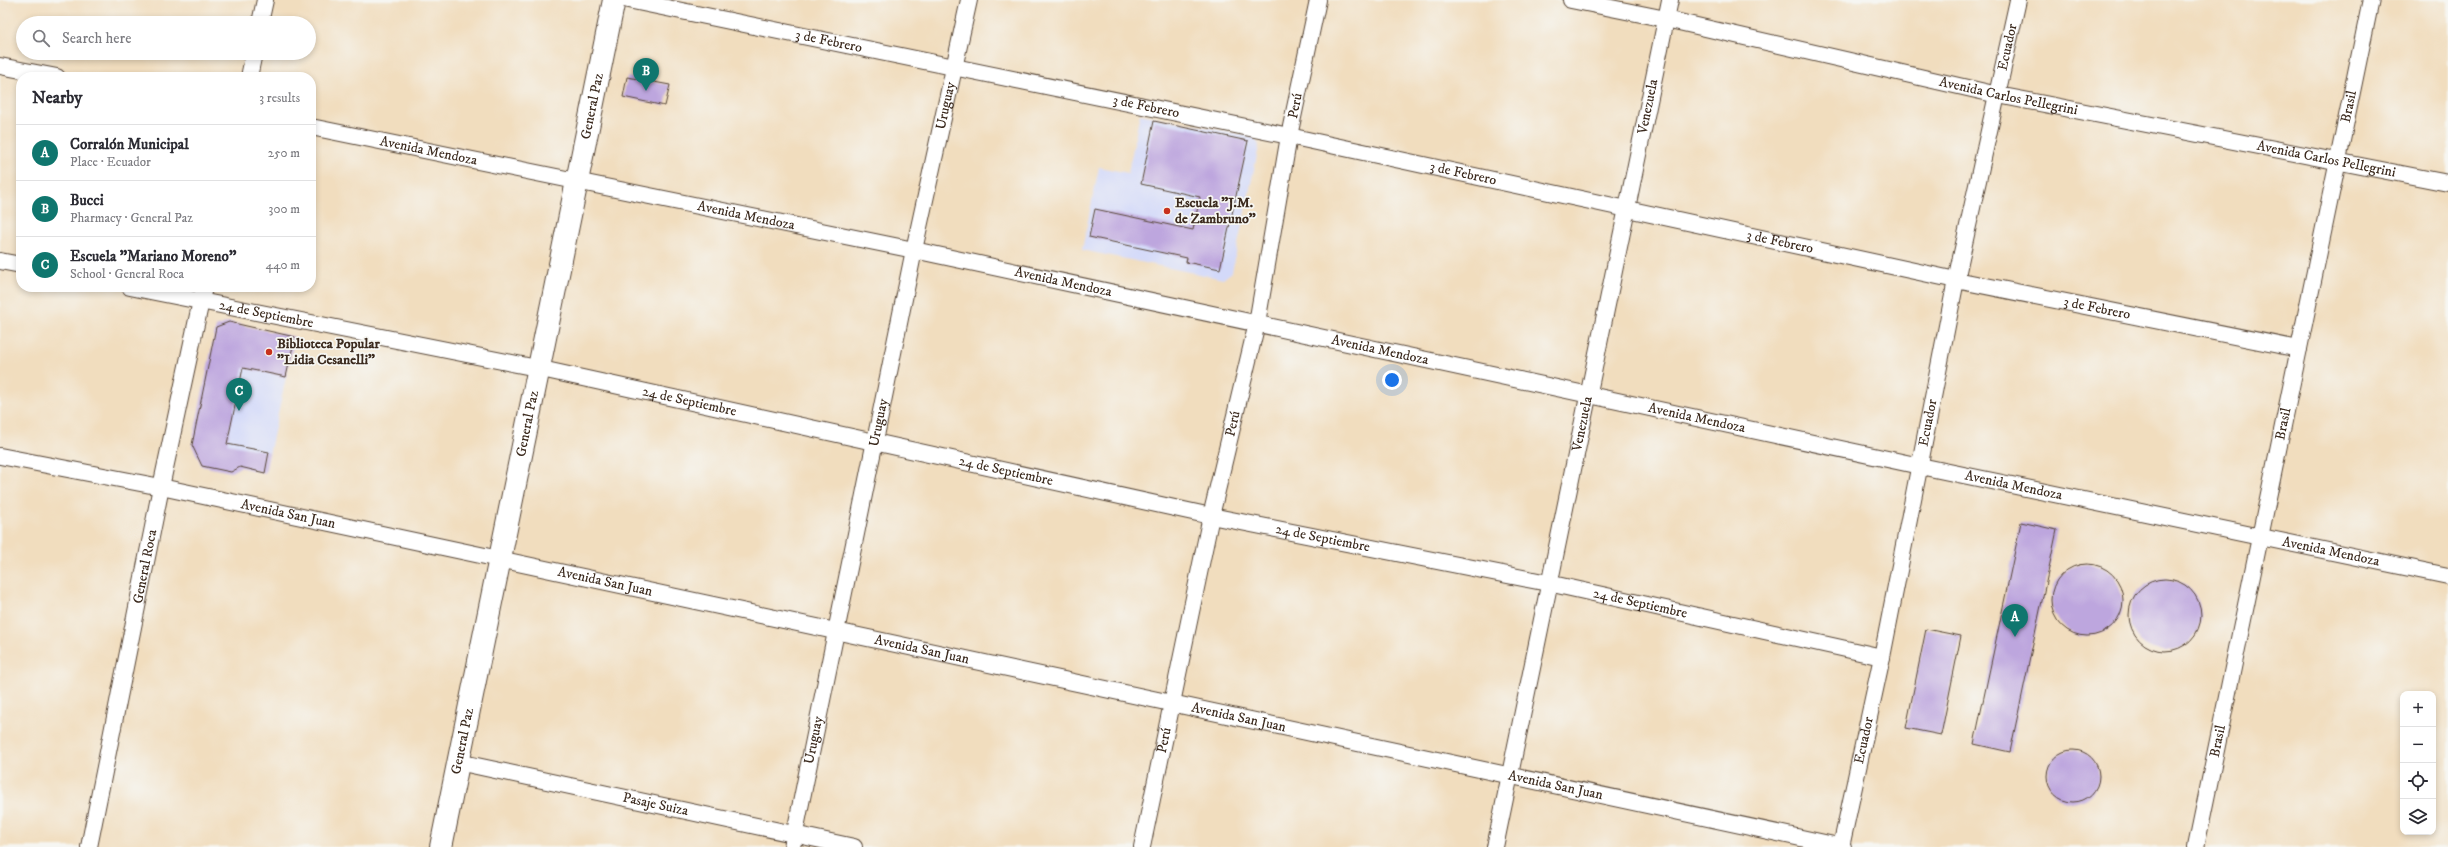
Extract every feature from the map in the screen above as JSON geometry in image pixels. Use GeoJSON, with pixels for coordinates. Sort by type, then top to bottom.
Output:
{"type":"FeatureCollection","features":[{"type":"Feature","properties":{"kind":"street"},"geometry":{"type":"LineString","coordinates":[[262,16],[265,0]]}},
{"type":"Feature","properties":{"kind":"street","name":"General Paz"},"geometry":{"type":"LineString","coordinates":[[441,847],[537,368],[614,0]]}},
{"type":"Feature","properties":{"kind":"street","name":"3 de Febrero"},"geometry":{"type":"LineString","coordinates":[[628,0],[954,69],[1289,136],[1956,280],[2299,349]]}},
{"type":"Feature","properties":{"kind":"street","name":"Uruguay"},"geometry":{"type":"LineString","coordinates":[[793,841],[914,250],[969,0]]}},
{"type":"Feature","properties":{"kind":"street","name":"Perú"},"geometry":{"type":"LineString","coordinates":[[1142,847],[1211,516],[1256,323],[1289,136],[1318,0]]}},
{"type":"Feature","properties":{"kind":"street","name":"Avenida Carlos Pellegrini"},"geometry":{"type":"LineString","coordinates":[[1571,0],[1666,19],[1998,95],[2448,183]]}},
{"type":"Feature","properties":{"kind":"street","name":"Venezuela"},"geometry":{"type":"LineString","coordinates":[[1495,847],[1587,394],[1670,0]]}},
{"type":"Feature","properties":{"kind":"street","name":"Ecuador"},"geometry":{"type":"LineString","coordinates":[[1842,847],[1882,657],[1956,280],[2018,0]]}},
{"type":"Feature","properties":{"kind":"street","name":"Brasil"},"geometry":{"type":"LineString","coordinates":[[2196,847],[2371,0]]}},
{"type":"Feature","properties":{"kind":"street"},"geometry":{"type":"LineString","coordinates":[[250,72],[253,60]]}},
{"type":"Feature","properties":{"kind":"street"},"geometry":{"type":"LineString","coordinates":[[0,66],[31,72]]}},
{"type":"Feature","properties":{"kind":"street","name":"Avenida Mendoza"},"geometry":{"type":"LineString","coordinates":[[316,128],[914,250],[1920,466],[2448,576]]}},
{"type":"Feature","properties":{"kind":"street"},"geometry":{"type":"LineString","coordinates":[[0,261],[16,264]]}},
{"type":"Feature","properties":{"kind":"street","name":"24 de Septiembre"},"geometry":{"type":"LineString","coordinates":[[182,292],[203,294],[1211,516],[1548,583],[1882,657]]}},
{"type":"Feature","properties":{"kind":"street","name":"General Roca"},"geometry":{"type":"LineString","coordinates":[[89,847],[161,487],[203,294]]}},
{"type":"Feature","properties":{"kind":"street","name":"Avenida San Juan"},"geometry":{"type":"LineString","coordinates":[[0,456],[161,487],[1842,847]]}},
{"type":"Feature","properties":{"kind":"street","name":"Pasaje Suiza"},"geometry":{"type":"LineString","coordinates":[[458,762],[793,841],[854,847]]}},
{"type":"Feature","properties":{"kind":"shaded area","name":"Escuela \"J.M. de Zambruno\""},"geometry":{"type":"Polygon","coordinates":[[[1140,114],[1255,137],[1259,146],[1232,272],[1223,279],[1082,250],[1099,167],[1128,173],[1140,114]]]}},
{"type":"Feature","properties":{"kind":"shaded area"},"geometry":{"type":"Polygon","coordinates":[[[229,322],[243,368],[286,377],[265,473],[240,467],[231,472],[202,466],[192,445],[216,327],[229,322]]]}},
{"type":"Feature","properties":{"kind":"building"},"geometry":{"type":"Polygon","coordinates":[[[627,77],[670,85],[665,106],[623,97],[627,77]]]}},
{"type":"Feature","properties":{"kind":"building"},"geometry":{"type":"Polygon","coordinates":[[[1154,121],[1248,141],[1220,269],[1186,262],[1187,258],[1089,237],[1095,209],[1193,230],[1200,197],[1141,184],[1154,121]]]}},
{"type":"Feature","properties":{"kind":"building"},"geometry":{"type":"Polygon","coordinates":[[[229,322],[295,337],[286,377],[243,368],[227,444],[269,452],[265,473],[240,467],[231,472],[202,466],[192,445],[216,327],[229,322]]]}},
{"type":"Feature","properties":{"kind":"building"},"geometry":{"type":"Polygon","coordinates":[[[2021,522],[2057,530],[2010,752],[1974,744],[2021,522]]]}},
{"type":"Feature","properties":{"kind":"building"},"geometry":{"type":"Polygon","coordinates":[[[2080,564],[2094,564],[2101,566],[2113,574],[2121,586],[2123,600],[2121,614],[2113,626],[2101,634],[2094,636],[2080,636],[2073,634],[2061,626],[2053,614],[2051,607],[2051,593],[2053,586],[2061,574],[2073,566],[2080,564]]]}},
{"type":"Feature","properties":{"kind":"building"},"geometry":{"type":"Polygon","coordinates":[[[2158,579],[2172,579],[2179,581],[2191,589],[2199,601],[2201,615],[2199,629],[2191,641],[2179,649],[2172,651],[2158,651],[2151,649],[2139,641],[2131,629],[2129,622],[2129,608],[2131,601],[2139,589],[2151,581],[2158,579]]]}},
{"type":"Feature","properties":{"kind":"building"},"geometry":{"type":"Polygon","coordinates":[[[1926,629],[1961,636],[1941,735],[1906,728],[1926,629]]]}},
{"type":"Feature","properties":{"kind":"building"},"geometry":{"type":"Polygon","coordinates":[[[2073,750],[2083,752],[2091,758],[2097,766],[2099,776],[2097,786],[2091,794],[2083,800],[2073,802],[2063,800],[2055,794],[2049,786],[2047,776],[2049,766],[2055,758],[2063,752],[2073,750]]]}},
{"type":"Feature","properties":{"kind":"place","name":"Bucci"},"geometry":{"type":"Point","coordinates":[646,91]}},
{"type":"Feature","properties":{"kind":"place","name":"Escuela \"J.M. de Zambruno\""},"geometry":{"type":"Point","coordinates":[1167,211]}},
{"type":"Feature","properties":{"kind":"place","name":"Biblioteca Popular \"Lidia Cesanelli\""},"geometry":{"type":"Point","coordinates":[269,352]}},
{"type":"Feature","properties":{"kind":"place","name":"Escuela \"Mariano Moreno\""},"geometry":{"type":"Point","coordinates":[239,411]}},
{"type":"Feature","properties":{"kind":"place","name":"Corralón Municipal"},"geometry":{"type":"Point","coordinates":[2015,637]}}]}
